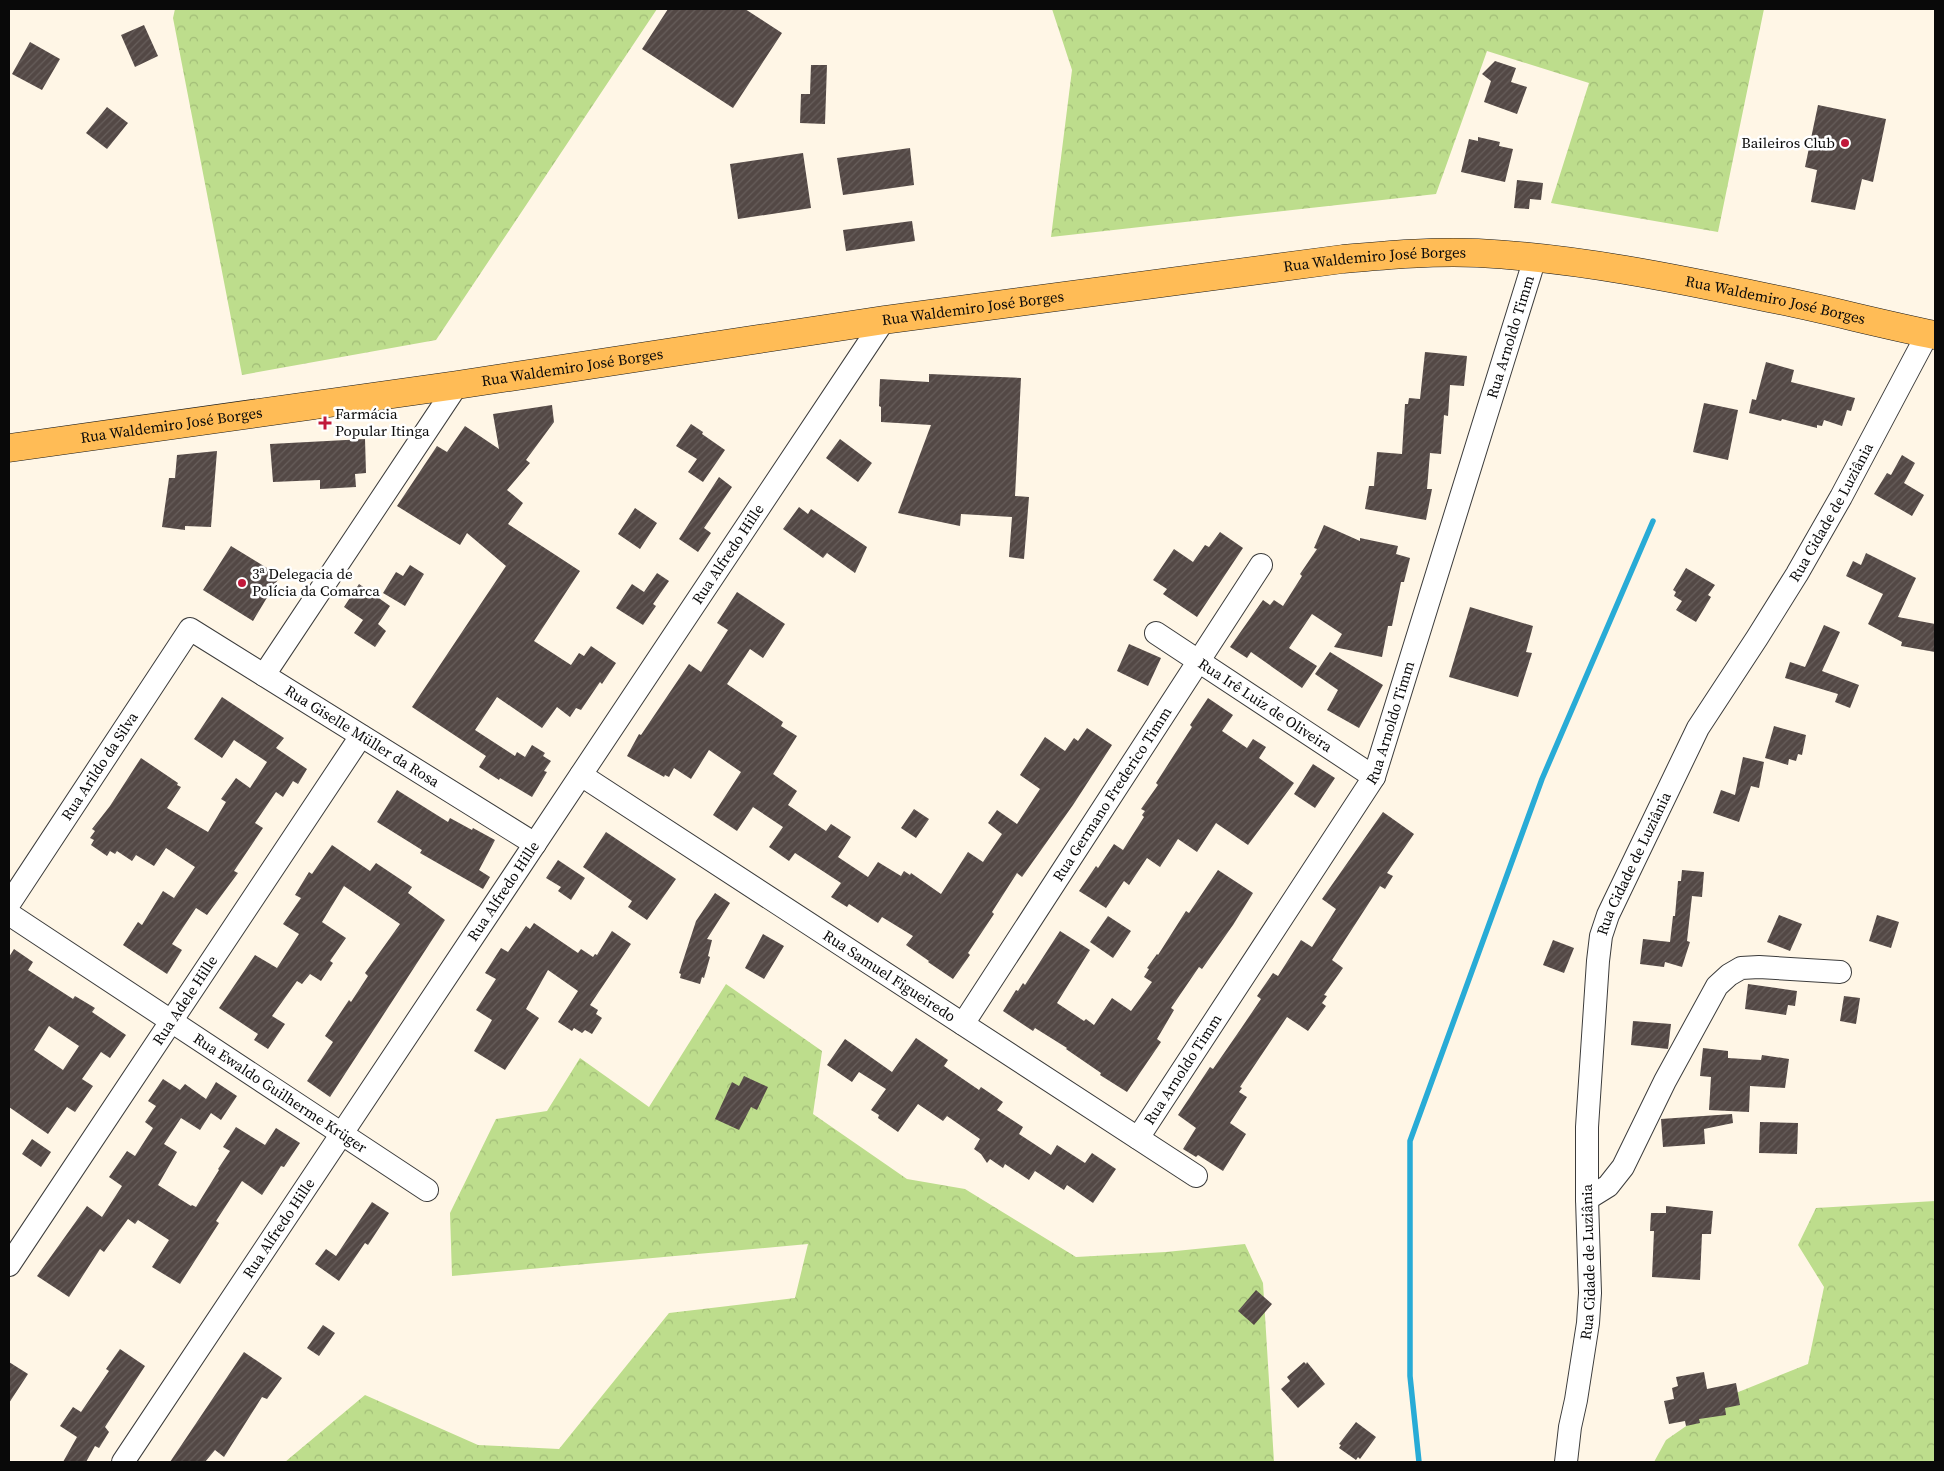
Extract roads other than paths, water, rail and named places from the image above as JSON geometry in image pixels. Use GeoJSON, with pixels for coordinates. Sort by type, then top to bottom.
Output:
{"type":"FeatureCollection","features":[{"type":"Feature","properties":{"kind":"main road","name":"Rua Waldemiro José Borges"},"geometry":{"type":"LineString","coordinates":[[9,448],[457,385],[884,320],[1352,258],[1438,252],[1536,258],[1652,275],[1769,298],[1932,334]]}},
{"type":"Feature","properties":{"kind":"street","name":"Rua Arnoldo Timm"},"geometry":{"type":"LineString","coordinates":[[1138,1138],[1374,777],[1536,258]]}},
{"type":"Feature","properties":{"kind":"street","name":"Rua Alfredo Hille"},"geometry":{"type":"LineString","coordinates":[[123,1462],[884,320]]}},
{"type":"Feature","properties":{"kind":"street","name":"Rua Cidade de Luziânia"},"geometry":{"type":"LineString","coordinates":[[1566,1462],[1588,1323],[1590,1293],[1587,1128],[1601,936],[1608,915],[1632,862],[1698,728],[1758,638],[1797,574],[1932,334]]}},
{"type":"Feature","properties":{"kind":"street"},"geometry":{"type":"LineString","coordinates":[[264,675],[457,385]]}},
{"type":"Feature","properties":{"kind":"street","name":"Rua Germano Frederico Timm"},"geometry":{"type":"LineString","coordinates":[[964,1024],[1262,565]]}},
{"type":"Feature","properties":{"kind":"street","name":"Rua Giselle Müller da Rosa"},"geometry":{"type":"LineString","coordinates":[[190,629],[535,844]]}},
{"type":"Feature","properties":{"kind":"street","name":"Rua Arildo da Silva"},"geometry":{"type":"LineString","coordinates":[[9,904],[190,629]]}},
{"type":"Feature","properties":{"kind":"street","name":"Rua Irê Luiz de Oliveira"},"geometry":{"type":"LineString","coordinates":[[1156,633],[1374,777]]}},
{"type":"Feature","properties":{"kind":"street","name":"Rua Adele Hille"},"geometry":{"type":"LineString","coordinates":[[9,1265],[361,736]]}},
{"type":"Feature","properties":{"kind":"street","name":"Rua Samuel Figueiredo"},"geometry":{"type":"LineString","coordinates":[[581,775],[1196,1176]]}},
{"type":"Feature","properties":{"kind":"street","name":"Rua Ewaldo Guilherme Krüger"},"geometry":{"type":"LineString","coordinates":[[9,914],[426,1190]]}},
{"type":"Feature","properties":{"kind":"street"},"geometry":{"type":"LineString","coordinates":[[1587,1199],[1608,1186],[1623,1167],[1665,1081],[1717,986],[1729,975],[1742,968],[1759,967],[1840,972]]}},
{"type":"Feature","properties":{"kind":"waterway"},"geometry":{"type":"LineString","coordinates":[[1419,1462],[1410,1376],[1410,1141],[1542,779],[1653,521]]}},
{"type":"Feature","properties":{"kind":"place","name":"Baileiros Club"},"geometry":{"type":"Point","coordinates":[1845,143]}},
{"type":"Feature","properties":{"kind":"place","name":"Farmácia Popular Itinga"},"geometry":{"type":"Point","coordinates":[325,423]}},
{"type":"Feature","properties":{"kind":"place","name":"3ª Delegacia de Polícia da Comarca"},"geometry":{"type":"Point","coordinates":[242,583]}}]}
